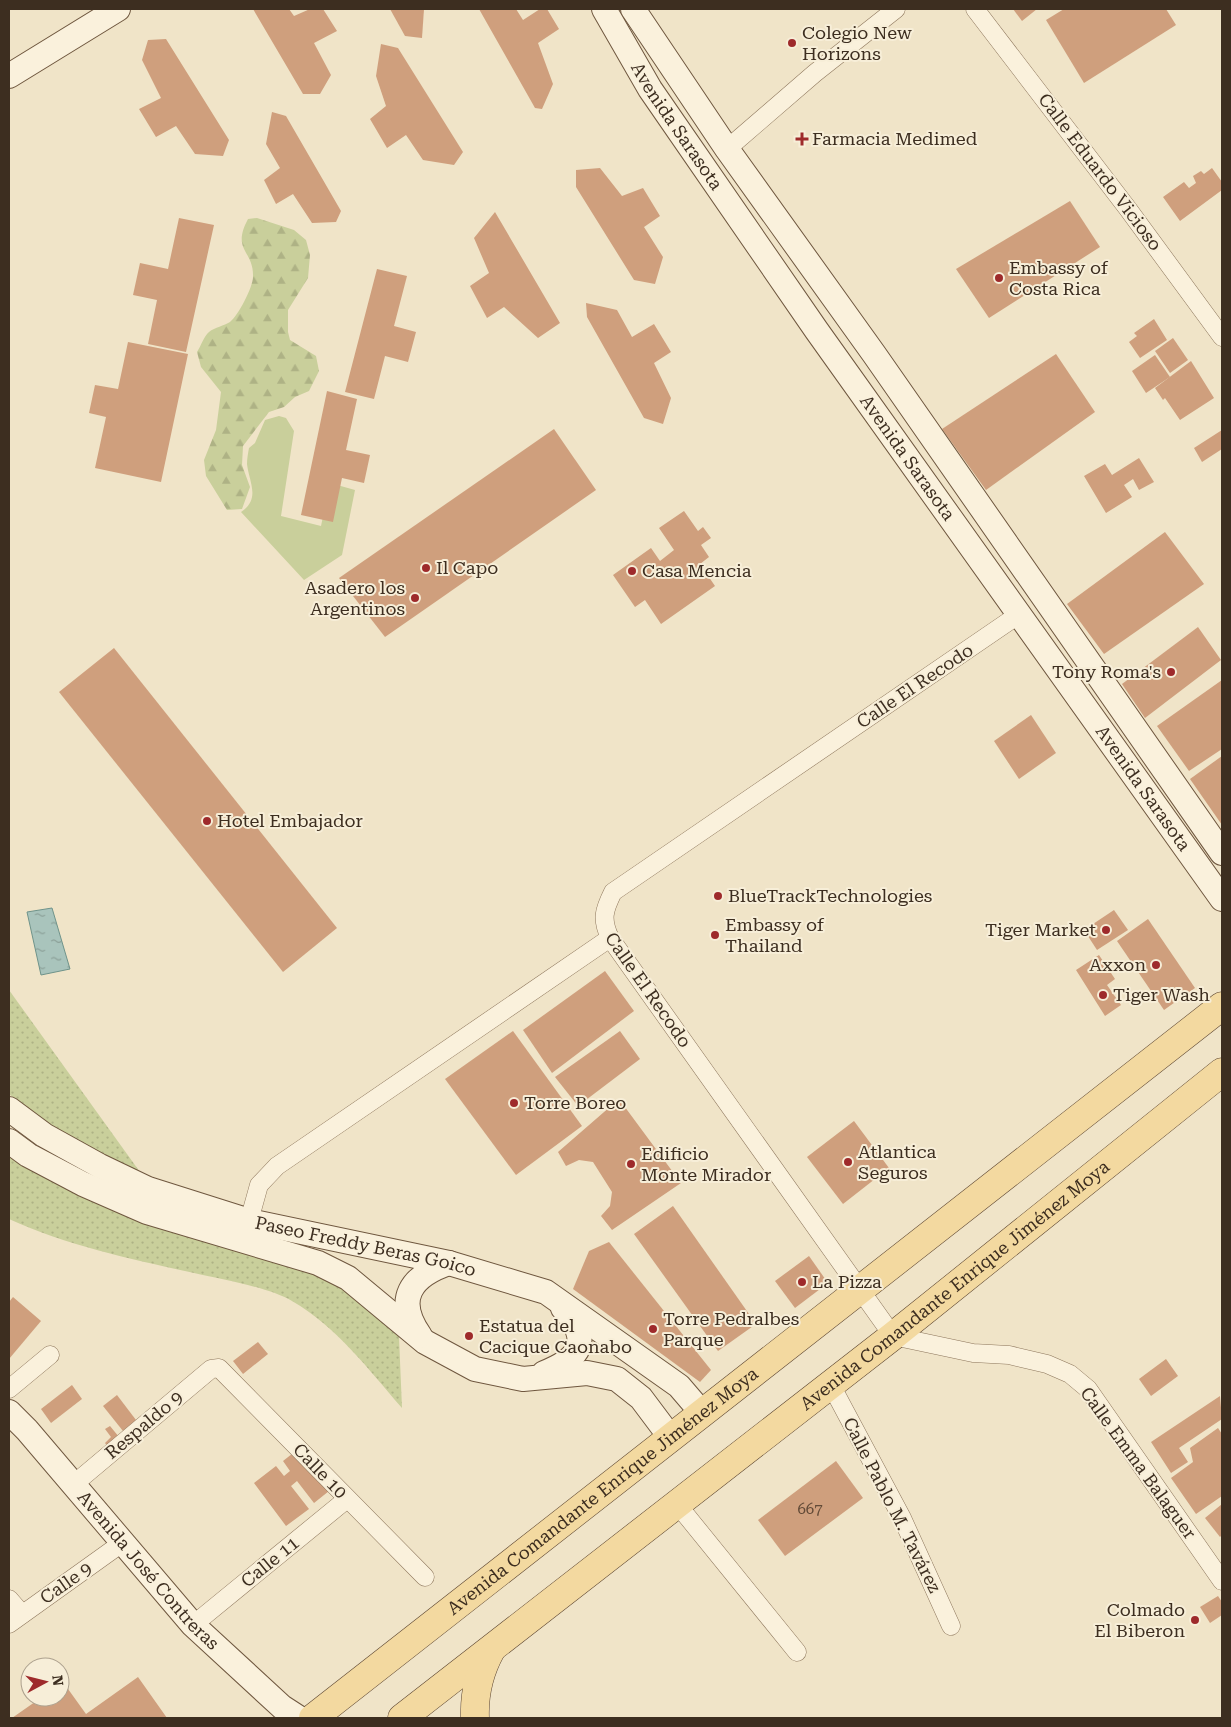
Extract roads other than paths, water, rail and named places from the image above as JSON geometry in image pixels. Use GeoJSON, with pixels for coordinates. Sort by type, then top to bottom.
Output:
{"type":"FeatureCollection","features":[{"type":"Feature","properties":{"kind":"main road"},"geometry":{"type":"LineString","coordinates":[[9,76],[118,9]]}},
{"type":"Feature","properties":{"kind":"main road","name":"Avenida Sarasota"},"geometry":{"type":"LineString","coordinates":[[604,9],[650,89],[842,367],[1222,899]]}},
{"type":"Feature","properties":{"kind":"main road","name":"Avenida Sarasota"},"geometry":{"type":"LineString","coordinates":[[633,9],[726,149],[874,354],[1222,853]]}},
{"type":"Feature","properties":{"kind":"main road","name":"Avenida Comandante Enrique Jiménez Moya"},"geometry":{"type":"LineString","coordinates":[[312,1718],[703,1414],[1222,1006]]}},
{"type":"Feature","properties":{"kind":"main road","name":"Avenida Comandante Enrique Jiménez Moya"},"geometry":{"type":"LineString","coordinates":[[402,1718],[893,1336],[1222,1072]]}},
{"type":"Feature","properties":{"kind":"main road","name":"Paseo Freddy Beras Goico"},"geometry":{"type":"LineString","coordinates":[[9,1109],[44,1135],[100,1166],[148,1189],[250,1221],[449,1263],[546,1292],[679,1386],[703,1414]]}},
{"type":"Feature","properties":{"kind":"main road","name":"Paseo Freddy Beras Goico"},"geometry":{"type":"LineString","coordinates":[[9,1141],[28,1155],[83,1184],[147,1212],[318,1263],[348,1278],[425,1342],[475,1369],[523,1379],[587,1373],[617,1379],[641,1398],[671,1438]]}},
{"type":"Feature","properties":{"kind":"main road"},"geometry":{"type":"LineString","coordinates":[[425,1342],[410,1318],[408,1296],[418,1278],[433,1269],[449,1263]]}},
{"type":"Feature","properties":{"kind":"main road"},"geometry":{"type":"LineString","coordinates":[[523,1379],[567,1363],[578,1348],[579,1334],[576,1324],[562,1306],[546,1292]]}},
{"type":"Feature","properties":{"kind":"main road","name":"Avenida José Contreras"},"geometry":{"type":"LineString","coordinates":[[9,1412],[28,1430],[193,1625],[282,1707],[299,1718]]}},
{"type":"Feature","properties":{"kind":"main road"},"geometry":{"type":"LineString","coordinates":[[475,1718],[476,1694],[480,1671],[491,1649]]}},
{"type":"Feature","properties":{"kind":"street"},"geometry":{"type":"LineString","coordinates":[[726,149],[815,73],[896,9]]}},
{"type":"Feature","properties":{"kind":"street","name":"Calle Eduardo Vicioso"},"geometry":{"type":"LineString","coordinates":[[975,9],[1128,209],[1222,337]]}},
{"type":"Feature","properties":{"kind":"street","name":"Calle El Recodo"},"geometry":{"type":"LineString","coordinates":[[893,1336],[610,938],[603,924],[603,912],[613,892],[1018,615]]}},
{"type":"Feature","properties":{"kind":"street"},"geometry":{"type":"LineString","coordinates":[[250,1221],[260,1185],[277,1166],[610,938]]}},
{"type":"Feature","properties":{"kind":"street","name":"Calle Emma Balaguer"},"geometry":{"type":"LineString","coordinates":[[893,1336],[973,1353],[1009,1355],[1047,1364],[1070,1374],[1088,1389],[1222,1581]]}},
{"type":"Feature","properties":{"kind":"street"},"geometry":{"type":"LineString","coordinates":[[9,1389],[50,1355]]}},
{"type":"Feature","properties":{"kind":"street","name":"Respaldo 9"},"geometry":{"type":"LineString","coordinates":[[74,1484],[215,1368]]}},
{"type":"Feature","properties":{"kind":"street","name":"Calle 10"},"geometry":{"type":"LineString","coordinates":[[215,1368],[219,1368],[425,1577]]}},
{"type":"Feature","properties":{"kind":"street","name":"Calle Pablo M. Tavárez"},"geometry":{"type":"LineString","coordinates":[[830,1385],[902,1518],[951,1626]]}},
{"type":"Feature","properties":{"kind":"street","name":"Calle 11"},"geometry":{"type":"LineString","coordinates":[[193,1625],[347,1498]]}},
{"type":"Feature","properties":{"kind":"street"},"geometry":{"type":"LineString","coordinates":[[678,1504],[797,1652]]}},
{"type":"Feature","properties":{"kind":"street","name":"Calle 9"},"geometry":{"type":"LineString","coordinates":[[15,1619],[122,1543]]}},
{"type":"Feature","properties":{"kind":"street"},"geometry":{"type":"LineString","coordinates":[[9,1599],[15,1619]]}},
{"type":"Feature","properties":{"kind":"water"},"geometry":{"type":"Polygon","coordinates":[[[52,908],[70,969],[41,975],[27,912],[52,908]]]}},
{"type":"Feature","properties":{"kind":"place","name":"Colegio New Horizons"},"geometry":{"type":"Point","coordinates":[792,43]}},
{"type":"Feature","properties":{"kind":"place","name":"Farmacia Medimed"},"geometry":{"type":"Point","coordinates":[802,139]}},
{"type":"Feature","properties":{"kind":"place","name":"Embassy of Costa Rica"},"geometry":{"type":"Point","coordinates":[999,278]}},
{"type":"Feature","properties":{"kind":"place","name":"Il Capo"},"geometry":{"type":"Point","coordinates":[426,568]}},
{"type":"Feature","properties":{"kind":"place","name":"Casa Mencia"},"geometry":{"type":"Point","coordinates":[632,571]}},
{"type":"Feature","properties":{"kind":"place","name":"Asadero los Argentinos"},"geometry":{"type":"Point","coordinates":[415,598]}},
{"type":"Feature","properties":{"kind":"place","name":"Tony Roma's"},"geometry":{"type":"Point","coordinates":[1171,672]}},
{"type":"Feature","properties":{"kind":"place","name":"Hotel Embajador"},"geometry":{"type":"Point","coordinates":[207,821]}},
{"type":"Feature","properties":{"kind":"place","name":"BlueTrackTechnologies"},"geometry":{"type":"Point","coordinates":[718,896]}},
{"type":"Feature","properties":{"kind":"place","name":"Tiger Market"},"geometry":{"type":"Point","coordinates":[1106,930]}},
{"type":"Feature","properties":{"kind":"place","name":"Embassy of Thailand"},"geometry":{"type":"Point","coordinates":[715,935]}},
{"type":"Feature","properties":{"kind":"place","name":"Axxon"},"geometry":{"type":"Point","coordinates":[1156,965]}},
{"type":"Feature","properties":{"kind":"place","name":"Tiger Wash"},"geometry":{"type":"Point","coordinates":[1103,995]}},
{"type":"Feature","properties":{"kind":"place","name":"Torre Boreo"},"geometry":{"type":"Point","coordinates":[514,1103]}},
{"type":"Feature","properties":{"kind":"place","name":"Atlantica Seguros"},"geometry":{"type":"Point","coordinates":[848,1162]}},
{"type":"Feature","properties":{"kind":"place","name":"Edificio Monte Mirador"},"geometry":{"type":"Point","coordinates":[631,1164]}},
{"type":"Feature","properties":{"kind":"place","name":"La Pizza"},"geometry":{"type":"Point","coordinates":[802,1282]}},
{"type":"Feature","properties":{"kind":"place","name":"Torre Pedralbes Parque"},"geometry":{"type":"Point","coordinates":[653,1329]}},
{"type":"Feature","properties":{"kind":"place","name":"Estatua del Cacique Caonabo"},"geometry":{"type":"Point","coordinates":[469,1336]}},
{"type":"Feature","properties":{"kind":"place","name":"Colmado El Biberon"},"geometry":{"type":"Point","coordinates":[1195,1620]}}]}
